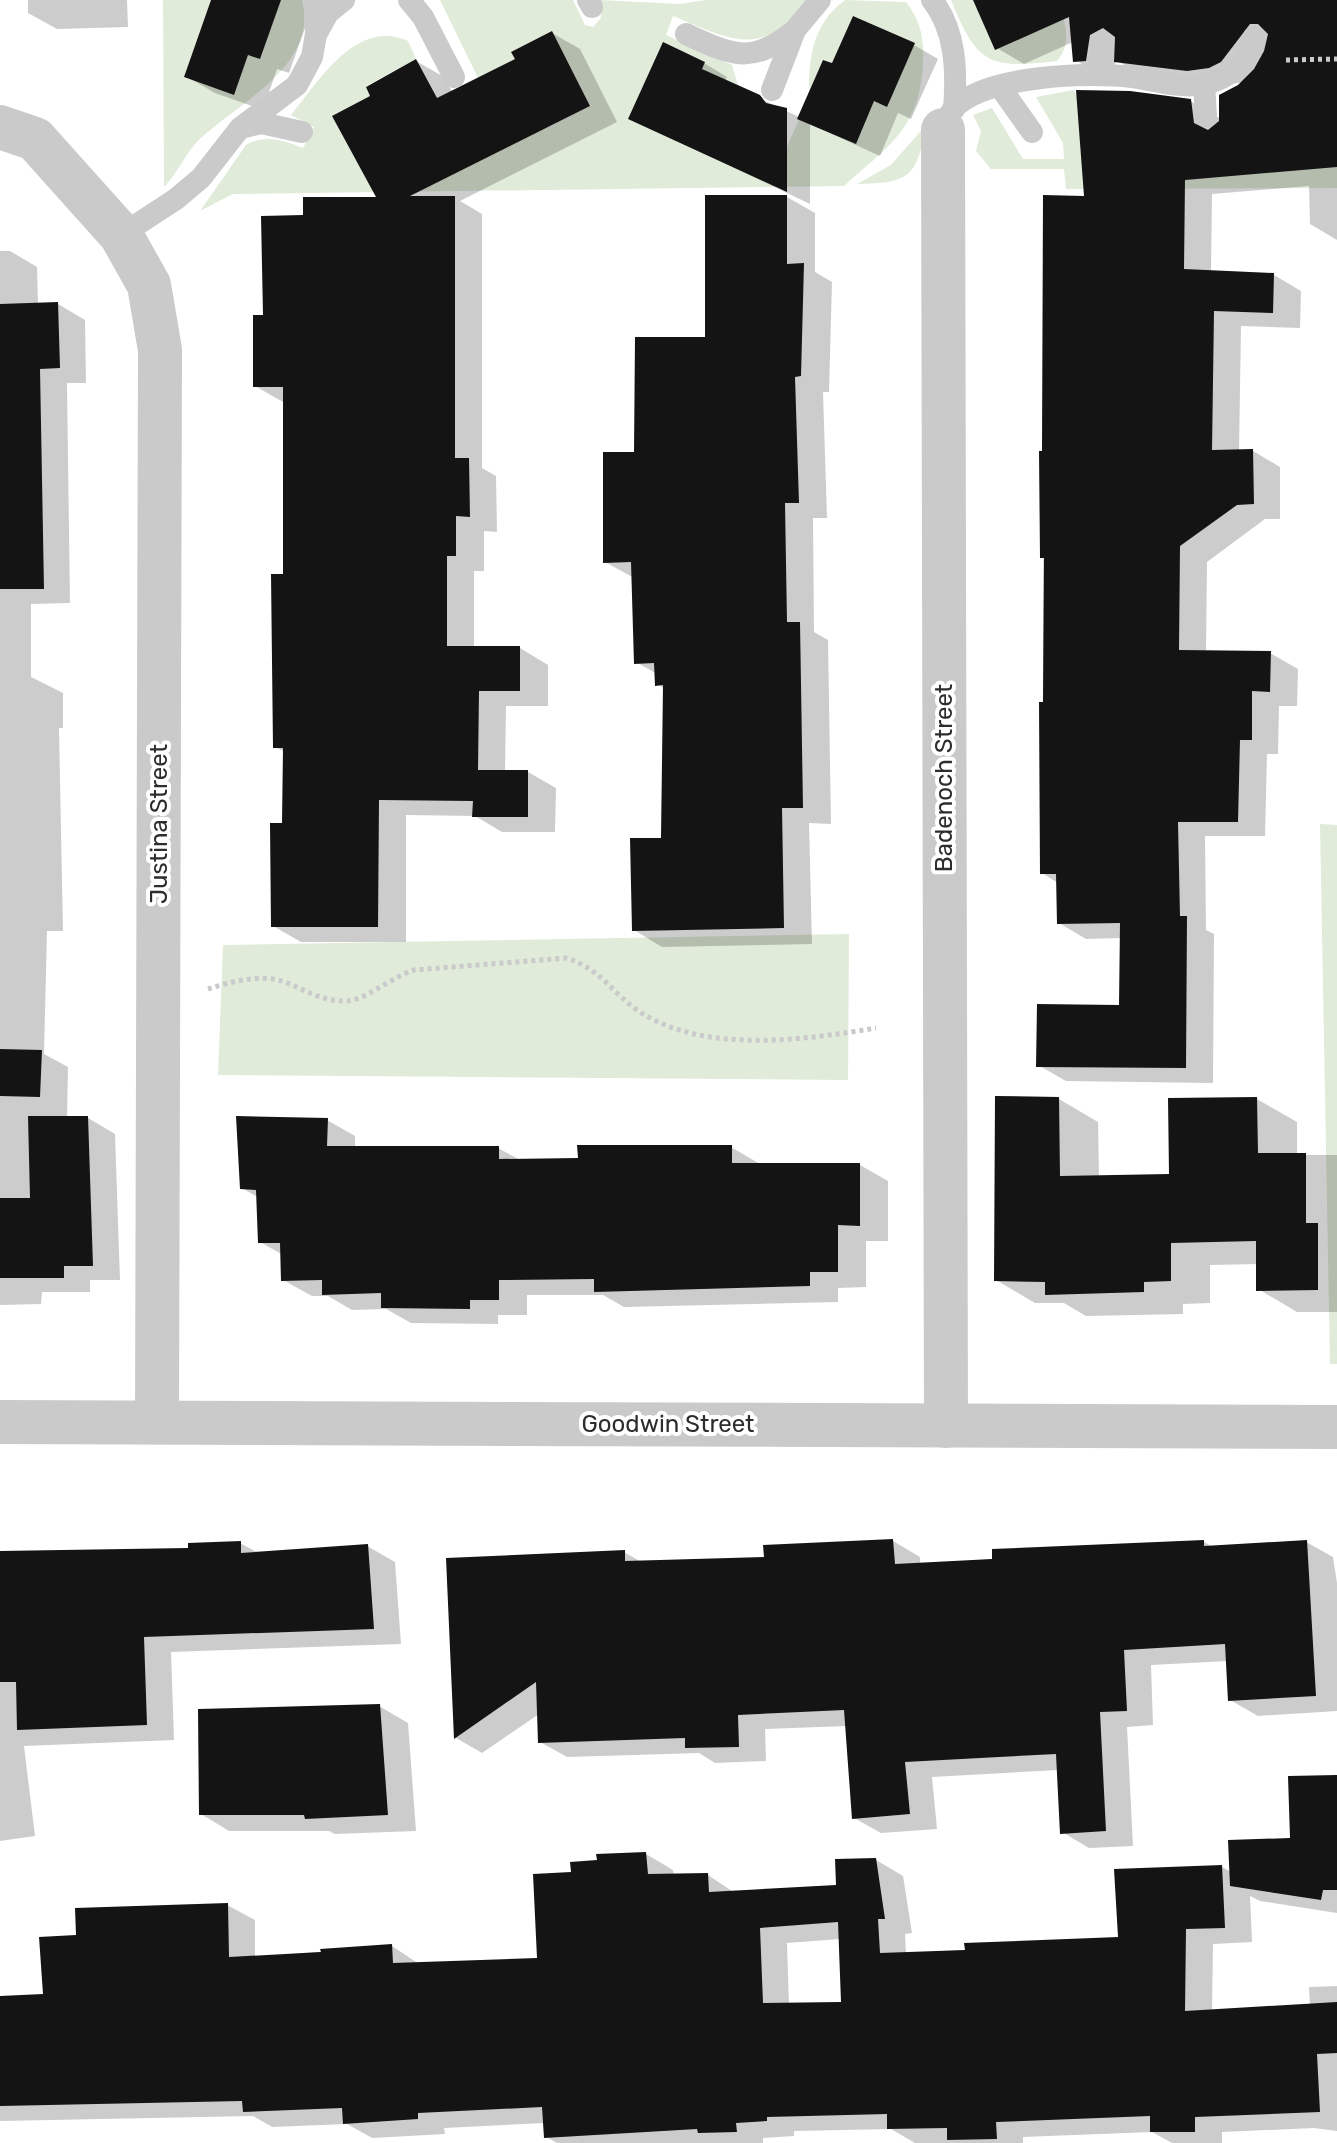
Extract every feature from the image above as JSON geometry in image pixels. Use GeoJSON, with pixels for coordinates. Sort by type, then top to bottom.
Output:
{"type":"FeatureCollection","features":[{"type":"Feature","properties":{"kind":"street","name":"Badenoch Street"},"geometry":{"type":"LineString","coordinates":[[946,1426],[948,119]]}},
{"type":"Feature","properties":{"kind":"street","name":"Justina Street"},"geometry":{"type":"LineString","coordinates":[[0,127],[35,139],[121,235],[149,285],[160,350],[157,1421]]}},
{"type":"Feature","properties":{"kind":"street","name":"Goodwin Street"},"geometry":{"type":"LineString","coordinates":[[0,1422],[1337,1427]]}},
{"type":"Feature","properties":{"kind":"lane"},"geometry":{"type":"LineString","coordinates":[[121,235],[176,199],[201,178],[240,128],[297,85],[312,57],[316,34],[315,0]]}},
{"type":"Feature","properties":{"kind":"lane"},"geometry":{"type":"LineString","coordinates":[[316,34],[328,13],[344,0]]}},
{"type":"Feature","properties":{"kind":"lane"},"geometry":{"type":"LineString","coordinates":[[409,0],[423,17],[454,77]]}},
{"type":"Feature","properties":{"kind":"lane"},"geometry":{"type":"LineString","coordinates":[[686,34],[742,56],[760,53],[795,30],[820,0]]}},
{"type":"Feature","properties":{"kind":"lane"},"geometry":{"type":"LineString","coordinates":[[932,0],[948,29],[954,60],[948,119]]}},
{"type":"Feature","properties":{"kind":"lane"},"geometry":{"type":"LineString","coordinates":[[772,90],[795,30]]}},
{"type":"Feature","properties":{"kind":"lane"},"geometry":{"type":"LineString","coordinates":[[948,119],[973,96],[1000,87],[1062,76],[1099,74],[1204,84],[1233,73],[1252,47],[1254,37]]}},
{"type":"Feature","properties":{"kind":"lane"},"geometry":{"type":"LineString","coordinates":[[1099,74],[1102,42]]}},
{"type":"Feature","properties":{"kind":"lane"},"geometry":{"type":"LineString","coordinates":[[1204,84],[1206,116]]}},
{"type":"Feature","properties":{"kind":"lane"},"geometry":{"type":"LineString","coordinates":[[1000,87],[1032,132]]}},
{"type":"Feature","properties":{"kind":"lane"},"geometry":{"type":"LineString","coordinates":[[240,128],[261,123],[302,132]]}},
{"type":"Feature","properties":{"kind":"path"},"geometry":{"type":"LineString","coordinates":[[208,989],[251,979],[279,980],[313,996],[347,1001],[362,998],[394,976],[414,970],[567,958],[590,966],[638,1011],[662,1024],[697,1032],[791,1041],[876,1028]]}},
{"type":"Feature","properties":{"kind":"green space"},"geometry":{"type":"Polygon","coordinates":[[[163,0],[211,0],[184,77],[234,95],[248,55],[260,58],[281,0],[302,0],[304,22],[299,43],[288,62],[256,94],[196,143],[164,187],[163,0]]]}},
{"type":"Feature","properties":{"kind":"green space"},"geometry":{"type":"Polygon","coordinates":[[[440,0],[573,0],[585,25],[593,27],[601,18],[600,0],[680,4],[706,0],[806,0],[791,19],[776,31],[746,40],[712,32],[673,16],[666,35],[732,65],[738,85],[702,69],[704,61],[663,43],[778,167],[799,120],[874,101],[887,107],[914,43],[853,16],[832,63],[823,60],[809,91],[815,40],[826,19],[845,0],[906,2],[915,15],[922,36],[921,83],[910,118],[900,132],[844,186],[233,194],[200,211],[246,145],[274,139],[303,148],[314,127],[291,115],[340,57],[372,38],[389,36],[408,41],[416,59],[366,86],[370,96],[332,116],[358,164],[549,127],[590,106],[552,31],[511,52],[515,59],[478,78],[440,0]]]}},
{"type":"Feature","properties":{"kind":"green space"},"geometry":{"type":"Polygon","coordinates":[[[951,0],[1059,0],[1066,32],[1062,54],[1057,61],[1034,63],[1015,64],[988,58],[969,38],[951,0]]]}},
{"type":"Feature","properties":{"kind":"green space"},"geometry":{"type":"Polygon","coordinates":[[[1074,90],[1077,97],[1337,167],[1337,188],[1066,189],[1064,169],[991,169],[976,151],[981,131],[973,115],[992,108],[1023,159],[1064,159],[1063,143],[1036,97],[1074,90]]]}},
{"type":"Feature","properties":{"kind":"green space"},"geometry":{"type":"Polygon","coordinates":[[[926,125],[919,156],[908,174],[889,182],[857,184],[891,165],[926,125]]]}},
{"type":"Feature","properties":{"kind":"green space"},"geometry":{"type":"Polygon","coordinates":[[[1320,824],[1337,825],[1337,1364],[1330,1364],[1320,824]]]}},
{"type":"Feature","properties":{"kind":"green space"},"geometry":{"type":"Polygon","coordinates":[[[849,934],[848,1080],[218,1075],[223,945],[849,934]]]}},
{"type":"Feature","properties":{"kind":"building"},"geometry":{"type":"Polygon","coordinates":[[[211,0],[281,0],[260,59],[248,55],[234,95],[184,77],[211,0]]]}},
{"type":"Feature","properties":{"kind":"building"},"geometry":{"type":"Polygon","coordinates":[[[973,0],[1337,0],[1337,167],[1185,180],[1184,269],[1274,273],[1273,313],[1214,311],[1212,450],[1253,449],[1254,504],[1237,505],[1180,546],[1179,650],[1271,651],[1270,692],[1252,691],[1252,740],[1240,740],[1238,822],[1178,822],[1180,916],[1187,916],[1186,1068],[1036,1067],[1037,1004],[1119,1005],[1120,923],[1057,924],[1056,874],[1040,874],[1039,702],[1043,702],[1044,558],[1040,558],[1039,451],[1042,451],[1043,195],[1084,196],[1076,90],[1130,91],[1191,99],[1194,123],[1208,130],[1219,121],[1219,95],[1238,85],[1254,69],[1264,51],[1268,34],[1258,24],[1250,24],[1221,62],[1209,68],[1187,71],[1114,62],[1115,37],[1103,28],[1090,35],[1086,61],[1073,62],[1069,17],[995,50],[973,0]]]}},
{"type":"Feature","properties":{"kind":"building"},"geometry":{"type":"Polygon","coordinates":[[[853,16],[915,43],[887,107],[874,101],[856,144],[797,119],[823,60],[832,63],[853,16]]]}},
{"type":"Feature","properties":{"kind":"building"},"geometry":{"type":"Polygon","coordinates":[[[552,31],[590,106],[410,196],[455,196],[455,458],[469,458],[470,517],[456,516],[456,556],[447,556],[447,646],[520,646],[520,691],[479,691],[478,770],[528,770],[528,817],[472,817],[473,801],[379,800],[378,927],[271,927],[270,823],[282,823],[283,748],[273,748],[271,574],[283,574],[283,387],[253,387],[253,315],[263,315],[261,216],[303,215],[303,197],[376,197],[332,116],[370,96],[366,87],[416,59],[437,98],[515,59],[511,52],[552,31]]]}},
{"type":"Feature","properties":{"kind":"building"},"geometry":{"type":"Polygon","coordinates":[[[663,42],[705,62],[702,69],[760,95],[766,103],[787,108],[787,192],[628,119],[663,42]]]}},
{"type":"Feature","properties":{"kind":"building"},"geometry":{"type":"Polygon","coordinates":[[[705,195],[787,195],[787,264],[804,263],[801,376],[795,377],[799,503],[785,503],[787,622],[800,622],[803,808],[782,808],[784,928],[632,931],[630,838],[661,838],[663,685],[655,686],[654,663],[634,664],[631,562],[603,563],[603,452],[634,452],[635,337],[705,337],[705,195]]]}},
{"type":"Feature","properties":{"kind":"building"},"geometry":{"type":"Polygon","coordinates":[[[58,302],[60,368],[40,369],[44,589],[0,589],[0,304],[58,302]]]}},
{"type":"Feature","properties":{"kind":"building"},"geometry":{"type":"Polygon","coordinates":[[[0,1049],[42,1050],[40,1097],[0,1096],[0,1049]]]}},
{"type":"Feature","properties":{"kind":"building"},"geometry":{"type":"Polygon","coordinates":[[[995,1096],[1059,1097],[1060,1176],[1169,1174],[1168,1098],[1257,1097],[1258,1153],[1306,1153],[1306,1223],[1318,1223],[1318,1290],[1256,1291],[1256,1241],[1171,1243],[1171,1281],[1144,1282],[1144,1292],[1045,1295],[1045,1282],[994,1281],[995,1096]]]}},
{"type":"Feature","properties":{"kind":"building"},"geometry":{"type":"Polygon","coordinates":[[[28,1116],[88,1116],[93,1266],[64,1266],[64,1278],[0,1278],[0,1198],[30,1198],[28,1116]]]}},
{"type":"Feature","properties":{"kind":"building"},"geometry":{"type":"Polygon","coordinates":[[[236,1116],[328,1118],[327,1146],[499,1146],[499,1159],[578,1158],[577,1145],[732,1145],[732,1163],[860,1163],[860,1226],[838,1225],[838,1272],[810,1272],[810,1286],[594,1292],[594,1279],[499,1280],[499,1300],[470,1300],[470,1309],[381,1308],[381,1293],[322,1295],[322,1280],[281,1281],[280,1243],[258,1243],[256,1190],[240,1189],[236,1116]]]}},
{"type":"Feature","properties":{"kind":"building"},"geometry":{"type":"Polygon","coordinates":[[[893,1539],[895,1564],[992,1559],[992,1549],[1204,1540],[1204,1546],[1307,1540],[1316,1696],[1228,1701],[1225,1644],[1124,1650],[1127,1711],[1100,1712],[1106,1831],[1060,1834],[1056,1754],[905,1762],[910,1814],[852,1819],[844,1710],[738,1715],[739,1747],[685,1748],[685,1738],[538,1743],[536,1682],[454,1739],[446,1558],[625,1550],[625,1561],[764,1557],[763,1545],[893,1539]]]}},
{"type":"Feature","properties":{"kind":"building"},"geometry":{"type":"Polygon","coordinates":[[[241,1541],[241,1553],[368,1544],[374,1629],[144,1637],[147,1725],[17,1730],[16,1682],[0,1682],[0,1551],[188,1548],[188,1543],[241,1541]]]}},
{"type":"Feature","properties":{"kind":"building"},"geometry":{"type":"Polygon","coordinates":[[[380,1704],[388,1815],[305,1819],[304,1815],[199,1815],[198,1709],[380,1704]]]}},
{"type":"Feature","properties":{"kind":"building"},"geometry":{"type":"Polygon","coordinates":[[[1337,1775],[1337,1890],[1323,1890],[1321,1900],[1230,1886],[1228,1840],[1290,1838],[1288,1776],[1337,1775]]]}},
{"type":"Feature","properties":{"kind":"building"},"geometry":{"type":"Polygon","coordinates":[[[646,1852],[648,1874],[708,1873],[709,1892],[836,1885],[835,1859],[876,1858],[885,1919],[878,1919],[880,1953],[965,1950],[964,1943],[1118,1937],[1114,1869],[1222,1865],[1225,1928],[1186,1929],[1185,2011],[1337,2002],[1337,2053],[1317,2054],[1320,2112],[1195,2117],[1195,2132],[1150,2132],[1150,2116],[996,2122],[997,2139],[947,2140],[947,2128],[887,2129],[887,2114],[767,2117],[767,2121],[736,2123],[737,2132],[698,2133],[697,2129],[544,2138],[542,2107],[418,2113],[418,2119],[343,2124],[342,2108],[243,2112],[242,2101],[0,2106],[0,1996],[43,1994],[39,1937],[76,1935],[75,1908],[228,1903],[229,1957],[392,1944],[393,1963],[537,1958],[533,1874],[571,1872],[570,1862],[597,1860],[596,1854],[646,1852]],[[838,1922],[760,1928],[763,2003],[841,2002],[838,1922]]]}}]}
